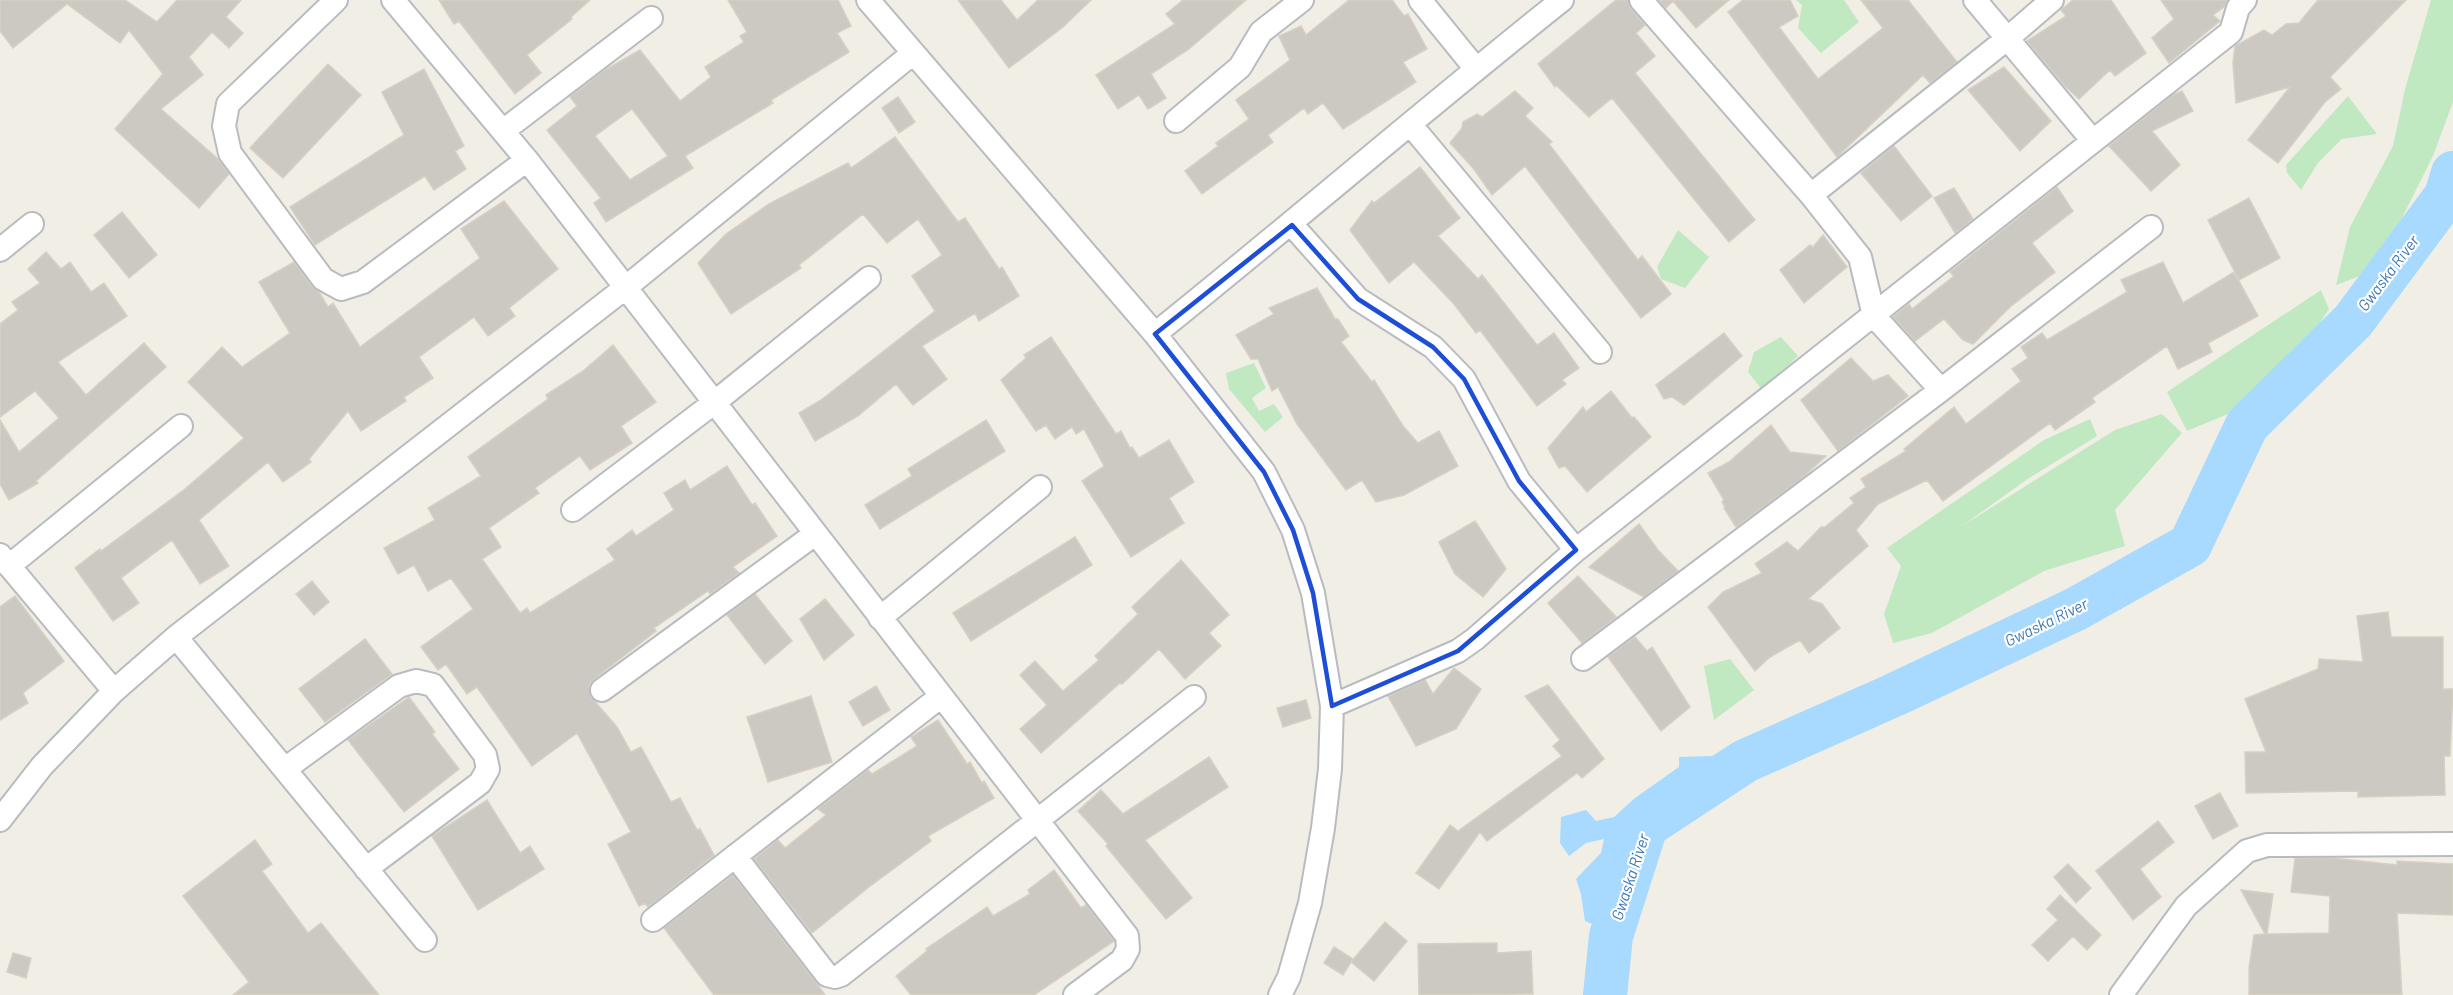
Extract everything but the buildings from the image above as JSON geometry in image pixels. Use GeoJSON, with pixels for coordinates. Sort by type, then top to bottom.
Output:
{"type":"FeatureCollection","features":[{"type":"Feature","properties":{"kind":"street"},"geometry":{"type":"LineString","coordinates":[[336,0],[228,104],[224,126],[230,153],[323,279],[341,289],[363,282],[527,160]]}},
{"type":"Feature","properties":{"kind":"street"},"geometry":{"type":"LineString","coordinates":[[393,0],[527,160],[1126,936],[1128,949],[1122,960],[1075,995]]}},
{"type":"Feature","properties":{"kind":"street"},"geometry":{"type":"LineString","coordinates":[[868,0],[912,54],[1155,334],[1264,472],[1293,530],[1313,593],[1332,706],[1330,769],[1310,903],[1289,977],[1280,995]]}},
{"type":"Feature","properties":{"kind":"street"},"geometry":{"type":"LineString","coordinates":[[1176,121],[1240,67],[1261,32],[1302,0]]}},
{"type":"Feature","properties":{"kind":"street"},"geometry":{"type":"LineString","coordinates":[[1420,0],[1476,69]]}},
{"type":"Feature","properties":{"kind":"street"},"geometry":{"type":"LineString","coordinates":[[1155,334],[1292,225],[1410,124],[1562,0]]}},
{"type":"Feature","properties":{"kind":"street"},"geometry":{"type":"LineString","coordinates":[[1641,0],[1812,195],[1860,257],[1874,316],[1941,390]]}},
{"type":"Feature","properties":{"kind":"street"},"geometry":{"type":"LineString","coordinates":[[1975,0],[2093,141]]}},
{"type":"Feature","properties":{"kind":"street"},"geometry":{"type":"LineString","coordinates":[[1812,195],[2052,0]]}},
{"type":"Feature","properties":{"kind":"street"},"geometry":{"type":"LineString","coordinates":[[1332,706],[1458,651],[1475,639],[1576,550],[2231,32],[2238,8],[2245,0]]}},
{"type":"Feature","properties":{"kind":"street"},"geometry":{"type":"LineString","coordinates":[[503,131],[651,18]]}},
{"type":"Feature","properties":{"kind":"street"},"geometry":{"type":"LineString","coordinates":[[0,820],[42,766],[114,691],[176,637],[625,288],[912,54]]}},
{"type":"Feature","properties":{"kind":"street"},"geometry":{"type":"LineString","coordinates":[[1410,124],[1600,352]]}},
{"type":"Feature","properties":{"kind":"street"},"geometry":{"type":"LineString","coordinates":[[0,250],[32,224]]}},
{"type":"Feature","properties":{"kind":"street"},"geometry":{"type":"LineString","coordinates":[[1292,225],[1358,299],[1433,347],[1464,379],[1520,481],[1576,550]]}},
{"type":"Feature","properties":{"kind":"street"},"geometry":{"type":"LineString","coordinates":[[1583,659],[1941,390],[2151,227]]}},
{"type":"Feature","properties":{"kind":"street"},"geometry":{"type":"LineString","coordinates":[[573,510],[715,402],[869,278]]}},
{"type":"Feature","properties":{"kind":"street"},"geometry":{"type":"LineString","coordinates":[[114,691],[2,559],[181,426]]}},
{"type":"Feature","properties":{"kind":"street"},"geometry":{"type":"LineString","coordinates":[[880,618],[1040,487]]}},
{"type":"Feature","properties":{"kind":"street"},"geometry":{"type":"LineString","coordinates":[[602,690],[815,534]]}},
{"type":"Feature","properties":{"kind":"street"},"geometry":{"type":"LineString","coordinates":[[176,637],[424,940]]}},
{"type":"Feature","properties":{"kind":"street"},"geometry":{"type":"LineString","coordinates":[[285,769],[399,686],[416,681],[433,685],[484,755],[488,769],[480,783],[366,869]]}},
{"type":"Feature","properties":{"kind":"street"},"geometry":{"type":"LineString","coordinates":[[653,920],[940,697]]}},
{"type":"Feature","properties":{"kind":"street"},"geometry":{"type":"LineString","coordinates":[[735,856],[827,975],[835,978],[1194,697]]}},
{"type":"Feature","properties":{"kind":"street"},"geometry":{"type":"LineString","coordinates":[[2121,995],[2186,906],[2247,851],[2267,845],[2453,844]]}},
{"type":"Feature","properties":{"kind":"highlighted area"},"geometry":{"type":"Polygon","coordinates":[[[1292,225],[1358,299],[1433,347],[1464,379],[1519,481],[1576,550],[1458,651],[1332,706],[1313,593],[1293,530],[1264,472],[1155,334],[1292,225]]]}},
{"type":"Feature","properties":{"kind":"green space"},"geometry":{"type":"Polygon","coordinates":[[[1796,0],[1844,0],[1859,22],[1821,53],[1798,28],[1802,5],[1796,0]]]}},
{"type":"Feature","properties":{"kind":"green space"},"geometry":{"type":"Polygon","coordinates":[[[2431,0],[2453,0],[2453,102],[2433,156],[2376,270],[2336,285],[2350,227],[2393,146],[2405,89],[2431,0]]]}},
{"type":"Feature","properties":{"kind":"green space"},"geometry":{"type":"Polygon","coordinates":[[[2348,96],[2377,134],[2342,139],[2318,163],[2301,190],[2287,173],[2286,165],[2348,96]]]}},
{"type":"Feature","properties":{"kind":"green space"},"geometry":{"type":"Polygon","coordinates":[[[1678,230],[1709,257],[1685,288],[1661,279],[1657,267],[1678,230]]]}},
{"type":"Feature","properties":{"kind":"green space"},"geometry":{"type":"Polygon","coordinates":[[[2321,290],[2329,309],[2308,341],[2228,414],[2187,431],[2167,392],[2321,290]]]}},
{"type":"Feature","properties":{"kind":"green space"},"geometry":{"type":"Polygon","coordinates":[[[1781,337],[1798,356],[1763,391],[1748,372],[1754,352],[1781,337]]]}},
{"type":"Feature","properties":{"kind":"green space"},"geometry":{"type":"Polygon","coordinates":[[[1254,363],[1266,388],[1252,398],[1259,411],[1274,404],[1283,417],[1265,432],[1229,389],[1226,373],[1254,363]]]}},
{"type":"Feature","properties":{"kind":"green space"},"geometry":{"type":"Polygon","coordinates":[[[2162,414],[2182,433],[2115,510],[2125,546],[2044,571],[1932,633],[1893,643],[1884,614],[1901,566],[1887,548],[2044,440],[2090,419],[2097,436],[2029,478],[1962,526],[2115,430],[2162,414]]]}},
{"type":"Feature","properties":{"kind":"green space"},"geometry":{"type":"Polygon","coordinates":[[[1730,659],[1754,690],[1714,720],[1704,666],[1730,659]]]}},
{"type":"Feature","properties":{"kind":"water"},"geometry":{"type":"Polygon","coordinates":[[[1712,756],[1723,768],[1639,824],[1608,931],[1585,921],[1576,879],[1601,853],[1604,839],[1586,843],[1569,856],[1560,843],[1561,817],[1586,810],[1596,821],[1614,817],[1635,798],[1679,767],[1679,757],[1712,756]]]}},
{"type":"Feature","properties":{"kind":"waterway","name":"Gwaska River"},"geometry":{"type":"LineString","coordinates":[[1605,995],[1611,936],[1646,826],[1745,761],[1894,695],[2076,609],[2190,545],[2247,425],[2353,321],[2446,196],[2453,173]]}}]}
